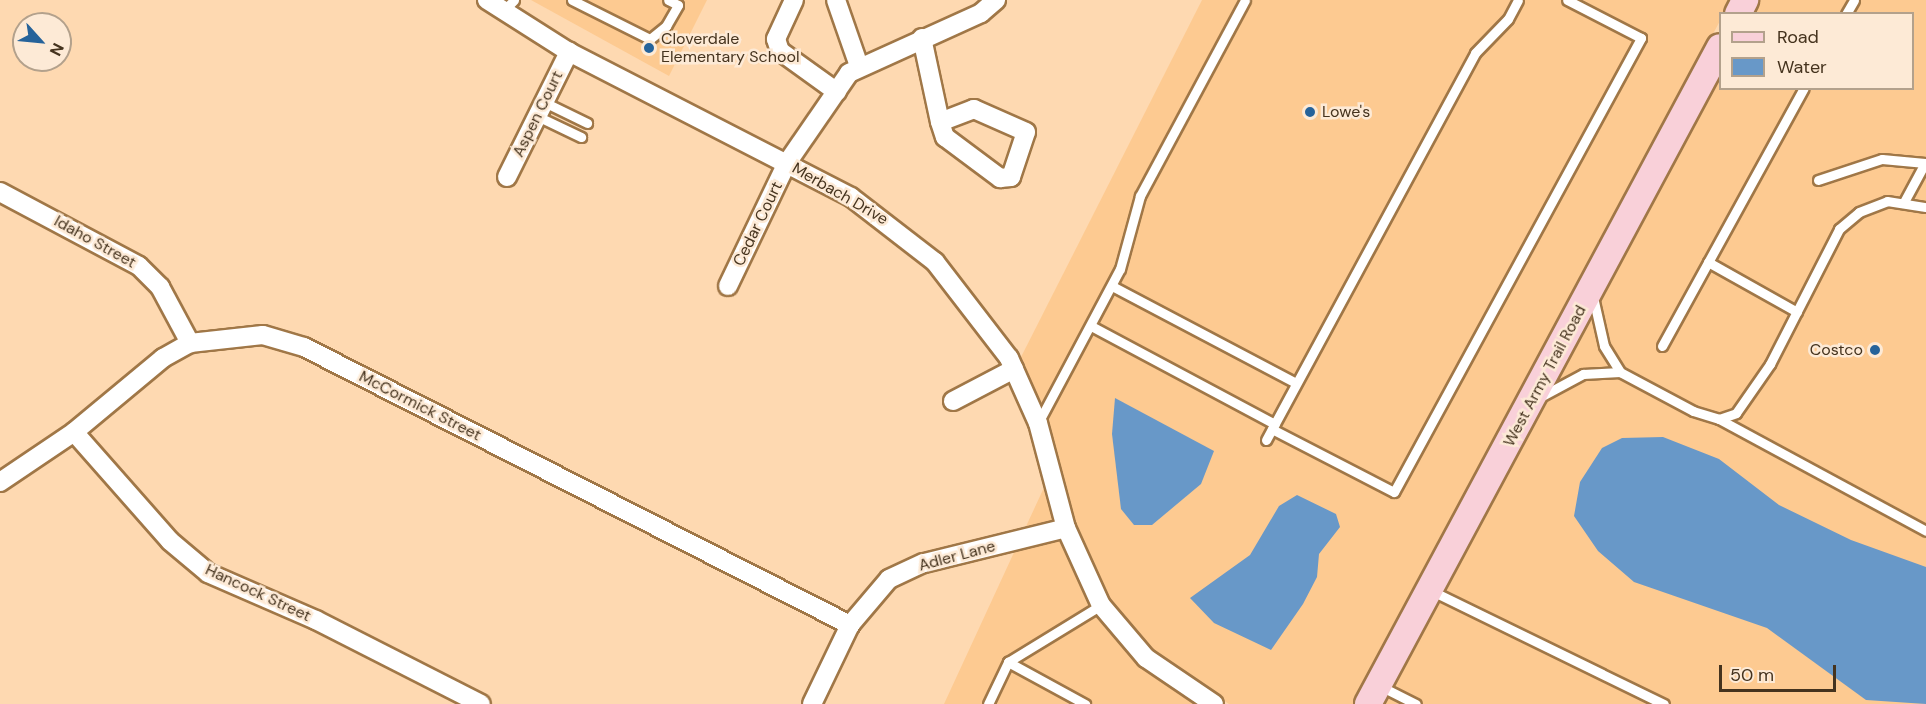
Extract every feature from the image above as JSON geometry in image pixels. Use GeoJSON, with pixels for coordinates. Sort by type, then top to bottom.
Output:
{"type":"FeatureCollection","features":[{"type":"Feature","properties":{"kind":"main road","name":"West Army Trail Road"},"geometry":{"type":"LineString","coordinates":[[1373,694],[1592,291],[1719,49]]}},
{"type":"Feature","properties":{"kind":"street","name":"Merbach Drive"},"geometry":{"type":"LineString","coordinates":[[487,0],[508,6],[569,52],[865,205],[918,246],[966,296],[1014,369],[1038,423],[1066,528],[1101,605],[1146,658],[1212,704]]}},
{"type":"Feature","properties":{"kind":"street"},"geometry":{"type":"LineString","coordinates":[[794,0],[776,39],[780,51],[837,92]]}},
{"type":"Feature","properties":{"kind":"street"},"geometry":{"type":"LineString","coordinates":[[836,0],[860,66],[981,13],[996,0]]}},
{"type":"Feature","properties":{"kind":"street"},"geometry":{"type":"LineString","coordinates":[[922,38],[940,122],[945,137],[1000,178],[1011,177],[1026,132],[974,109],[940,122]]}},
{"type":"Feature","properties":{"kind":"street","name":"Aspen Court"},"geometry":{"type":"LineString","coordinates":[[507,177],[569,52]]}},
{"type":"Feature","properties":{"kind":"street","name":"Cedar Court"},"geometry":{"type":"LineString","coordinates":[[728,286],[787,163],[837,92],[860,66]]}},
{"type":"Feature","properties":{"kind":"street","name":"Idaho Street"},"geometry":{"type":"LineString","coordinates":[[0,192],[139,266],[160,287],[190,343]]}},
{"type":"Feature","properties":{"kind":"street","name":"McCormick Street"},"geometry":{"type":"LineString","coordinates":[[0,482],[74,432],[141,373],[190,343],[243,333],[304,347],[850,625]]}},
{"type":"Feature","properties":{"kind":"street"},"geometry":{"type":"LineString","coordinates":[[952,401],[1014,369]]}},
{"type":"Feature","properties":{"kind":"street","name":"Hancock Street"},"geometry":{"type":"LineString","coordinates":[[74,432],[170,541],[208,573],[316,620],[481,704]]}},
{"type":"Feature","properties":{"kind":"street","name":"Adler Lane"},"geometry":{"type":"LineString","coordinates":[[812,704],[850,625],[870,595],[924,563],[1066,528]]}},
{"type":"Feature","properties":{"kind":"lane"},"geometry":{"type":"LineString","coordinates":[[572,0],[650,39],[666,26],[679,3],[668,0]]}},
{"type":"Feature","properties":{"kind":"lane"},"geometry":{"type":"LineString","coordinates":[[1038,423],[1092,327],[1112,286],[1140,196],[1245,0]]}},
{"type":"Feature","properties":{"kind":"lane"},"geometry":{"type":"LineString","coordinates":[[1266,440],[1474,53],[1508,20],[1518,0]]}},
{"type":"Feature","properties":{"kind":"lane"},"geometry":{"type":"LineString","coordinates":[[1092,327],[1394,492],[1641,38],[1567,0]]}},
{"type":"Feature","properties":{"kind":"lane"},"geometry":{"type":"LineString","coordinates":[[1662,346],[1803,90]]}},
{"type":"Feature","properties":{"kind":"lane"},"geometry":{"type":"LineString","coordinates":[[541,109],[587,123]]}},
{"type":"Feature","properties":{"kind":"lane"},"geometry":{"type":"LineString","coordinates":[[541,109],[581,136]]}},
{"type":"Feature","properties":{"kind":"lane"},"geometry":{"type":"LineString","coordinates":[[1818,180],[1882,159],[1925,163],[1904,202]]}},
{"type":"Feature","properties":{"kind":"lane"},"geometry":{"type":"LineString","coordinates":[[1719,419],[1749,400],[1839,230],[1859,212],[1887,201],[1926,207]]}},
{"type":"Feature","properties":{"kind":"lane"},"geometry":{"type":"LineString","coordinates":[[1708,262],[1797,312]]}},
{"type":"Feature","properties":{"kind":"lane"},"geometry":{"type":"LineString","coordinates":[[1112,286],[1296,383]]}},
{"type":"Feature","properties":{"kind":"lane"},"geometry":{"type":"LineString","coordinates":[[1592,291],[1599,334],[1620,372],[1692,411],[1719,419],[1926,531]]}},
{"type":"Feature","properties":{"kind":"lane"},"geometry":{"type":"LineString","coordinates":[[1530,405],[1563,382],[1620,372]]}},
{"type":"Feature","properties":{"kind":"lane"},"geometry":{"type":"LineString","coordinates":[[1429,590],[1664,704]]}},
{"type":"Feature","properties":{"kind":"lane"},"geometry":{"type":"LineString","coordinates":[[988,704],[1008,662],[1101,605]]}},
{"type":"Feature","properties":{"kind":"lane"},"geometry":{"type":"LineString","coordinates":[[1008,662],[1085,704]]}},
{"type":"Feature","properties":{"kind":"lane"},"geometry":{"type":"LineString","coordinates":[[1373,694],[1416,704]]}},
{"type":"Feature","properties":{"kind":"shaded area","name":"Cloverdale Elementary School"},"geometry":{"type":"Polygon","coordinates":[[[531,0],[707,0],[669,76],[531,0]]]}},
{"type":"Feature","properties":{"kind":"shaded area"},"geometry":{"type":"Polygon","coordinates":[[[1202,0],[1731,0],[1725,12],[1719,12],[1719,23],[1357,704],[1229,704],[1149,651],[1111,606],[1073,527],[1019,361],[1202,0]]]}},
{"type":"Feature","properties":{"kind":"shaded area"},"geometry":{"type":"Polygon","coordinates":[[[1755,0],[1926,0],[1926,704],[1376,704],[1719,66],[1719,90],[1914,90],[1914,12],[1749,12],[1755,0]]]}},
{"type":"Feature","properties":{"kind":"shaded area"},"geometry":{"type":"Polygon","coordinates":[[[1047,481],[1137,660],[1196,704],[944,704],[1047,481]]]}},
{"type":"Feature","properties":{"kind":"water"},"geometry":{"type":"Polygon","coordinates":[[[1115,398],[1214,451],[1201,484],[1152,525],[1134,525],[1121,509],[1112,434],[1115,398]]]}},
{"type":"Feature","properties":{"kind":"water"},"geometry":{"type":"Polygon","coordinates":[[[1663,437],[1719,459],[1779,505],[1851,540],[1926,567],[1926,704],[1866,700],[1767,628],[1634,582],[1598,551],[1574,516],[1580,482],[1602,448],[1622,438],[1663,437]]]}},
{"type":"Feature","properties":{"kind":"water"},"geometry":{"type":"Polygon","coordinates":[[[1297,495],[1336,514],[1340,527],[1319,554],[1317,577],[1303,604],[1271,650],[1214,623],[1190,598],[1250,555],[1279,506],[1297,495]]]}},
{"type":"Feature","properties":{"kind":"place","name":"Cloverdale Elementary School"},"geometry":{"type":"Point","coordinates":[649,48]}},
{"type":"Feature","properties":{"kind":"place","name":"Lowe's"},"geometry":{"type":"Point","coordinates":[1310,112]}},
{"type":"Feature","properties":{"kind":"place","name":"Costco"},"geometry":{"type":"Point","coordinates":[1875,350]}}]}
